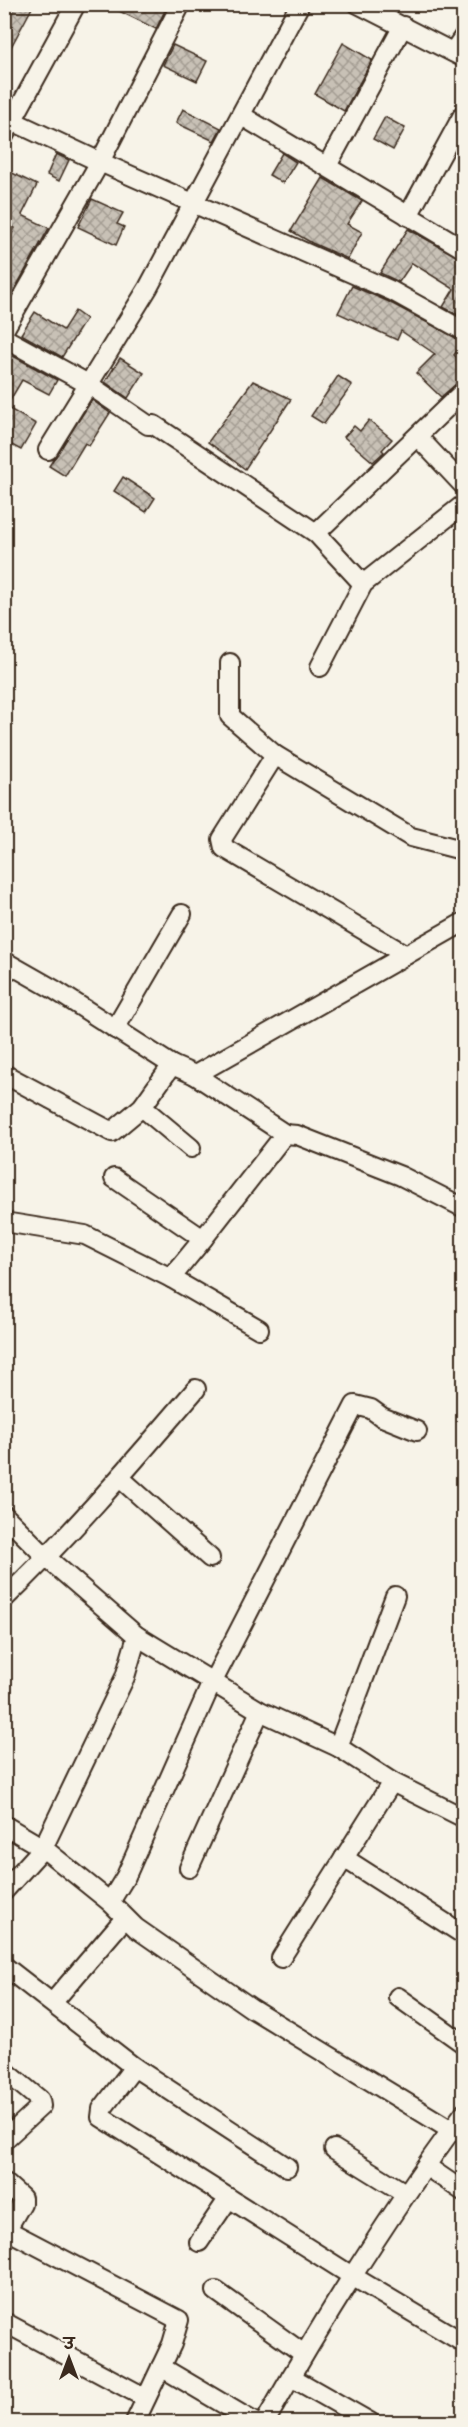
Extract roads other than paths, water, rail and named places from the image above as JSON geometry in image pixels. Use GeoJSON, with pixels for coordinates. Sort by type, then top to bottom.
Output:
{"type":"FeatureCollection","features":[{"type":"Feature","properties":{"kind":"street"},"geometry":{"type":"LineString","coordinates":[[76,4],[7,125],[100,162],[392,291],[464,331]]}},
{"type":"Feature","properties":{"kind":"street"},"geometry":{"type":"LineString","coordinates":[[4,330],[100,162],[181,4]]}},
{"type":"Feature","properties":{"kind":"street"},"geometry":{"type":"LineString","coordinates":[[48,450],[148,288],[300,4]]}},
{"type":"Feature","properties":{"kind":"street"},"geometry":{"type":"LineString","coordinates":[[358,4],[458,55],[464,36]]}},
{"type":"Feature","properties":{"kind":"street"},"geometry":{"type":"LineString","coordinates":[[327,166],[403,26]]}},
{"type":"Feature","properties":{"kind":"street"},"geometry":{"type":"LineString","coordinates":[[408,216],[464,113]]}},
{"type":"Feature","properties":{"kind":"street"},"geometry":{"type":"LineString","coordinates":[[242,116],[464,249]]}},
{"type":"Feature","properties":{"kind":"street"},"geometry":{"type":"LineString","coordinates":[[4,338],[88,384],[148,425],[154,425],[316,533],[363,584]]}},
{"type":"Feature","properties":{"kind":"street"},"geometry":{"type":"LineString","coordinates":[[316,533],[464,391]]}},
{"type":"Feature","properties":{"kind":"street"},"geometry":{"type":"LineString","coordinates":[[418,437],[464,486]]}},
{"type":"Feature","properties":{"kind":"street"},"geometry":{"type":"LineString","coordinates":[[320,667],[363,584],[464,504]]}},
{"type":"Feature","properties":{"kind":"street"},"geometry":{"type":"LineString","coordinates":[[230,663],[230,717],[275,755],[411,837],[464,853]]}},
{"type":"Feature","properties":{"kind":"street"},"geometry":{"type":"LineString","coordinates":[[275,755],[222,839],[224,848],[406,955]]}},
{"type":"Feature","properties":{"kind":"street"},"geometry":{"type":"LineString","coordinates":[[115,1029],[182,914]]}},
{"type":"Feature","properties":{"kind":"street"},"geometry":{"type":"LineString","coordinates":[[195,1075],[464,922]]}},
{"type":"Feature","properties":{"kind":"street"},"geometry":{"type":"LineString","coordinates":[[4,961],[55,990],[172,1065],[195,1075],[285,1134],[297,1135],[401,1176],[464,1208]]}},
{"type":"Feature","properties":{"kind":"street"},"geometry":{"type":"LineString","coordinates":[[4,1074],[110,1132],[142,1107],[172,1065]]}},
{"type":"Feature","properties":{"kind":"street"},"geometry":{"type":"LineString","coordinates":[[142,1107],[191,1148]]}},
{"type":"Feature","properties":{"kind":"street"},"geometry":{"type":"LineString","coordinates":[[171,1278],[285,1134]]}},
{"type":"Feature","properties":{"kind":"street"},"geometry":{"type":"LineString","coordinates":[[114,1178],[203,1239]]}},
{"type":"Feature","properties":{"kind":"street"},"geometry":{"type":"LineString","coordinates":[[4,1222],[85,1235],[171,1278],[259,1329]]}},
{"type":"Feature","properties":{"kind":"street"},"geometry":{"type":"LineString","coordinates":[[4,1599],[47,1558],[120,1478],[196,1389]]}},
{"type":"Feature","properties":{"kind":"street"},"geometry":{"type":"LineString","coordinates":[[110,1902],[126,1876],[213,1682],[355,1405],[371,1409],[382,1417],[417,1431]]}},
{"type":"Feature","properties":{"kind":"street"},"geometry":{"type":"LineString","coordinates":[[120,1478],[210,1558]]}},
{"type":"Feature","properties":{"kind":"street"},"geometry":{"type":"LineString","coordinates":[[4,1515],[47,1558],[137,1636],[260,1711],[338,1747],[392,1782],[464,1818]]}},
{"type":"Feature","properties":{"kind":"street"},"geometry":{"type":"LineString","coordinates":[[338,1747],[394,1596]]}},
{"type":"Feature","properties":{"kind":"street"},"geometry":{"type":"LineString","coordinates":[[4,1891],[43,1848],[124,1677],[137,1636]]}},
{"type":"Feature","properties":{"kind":"street"},"geometry":{"type":"LineString","coordinates":[[189,1868],[260,1711]]}},
{"type":"Feature","properties":{"kind":"street"},"geometry":{"type":"LineString","coordinates":[[281,1959],[392,1782]]}},
{"type":"Feature","properties":{"kind":"street"},"geometry":{"type":"LineString","coordinates":[[4,1825],[43,1848],[110,1902],[125,1918],[251,2008],[451,2130]]}},
{"type":"Feature","properties":{"kind":"street"},"geometry":{"type":"LineString","coordinates":[[344,1858],[464,1935]]}},
{"type":"Feature","properties":{"kind":"street"},"geometry":{"type":"LineString","coordinates":[[53,2002],[125,1918]]}},
{"type":"Feature","properties":{"kind":"street"},"geometry":{"type":"LineString","coordinates":[[4,1966],[134,2067],[287,2167]]}},
{"type":"Feature","properties":{"kind":"street"},"geometry":{"type":"LineString","coordinates":[[398,1997],[464,2044]]}},
{"type":"Feature","properties":{"kind":"street"},"geometry":{"type":"LineString","coordinates":[[134,2067],[102,2109],[101,2117],[352,2276],[464,2343]]}},
{"type":"Feature","properties":{"kind":"street"},"geometry":{"type":"LineString","coordinates":[[4,2070],[40,2100],[41,2106],[4,2140]]}},
{"type":"Feature","properties":{"kind":"street"},"geometry":{"type":"LineString","coordinates":[[265,2422],[304,2354],[405,2193],[464,2113]]}},
{"type":"Feature","properties":{"kind":"street"},"geometry":{"type":"LineString","coordinates":[[334,2150],[405,2193]]}},
{"type":"Feature","properties":{"kind":"street"},"geometry":{"type":"LineString","coordinates":[[426,2166],[464,2193]]}},
{"type":"Feature","properties":{"kind":"street"},"geometry":{"type":"LineString","coordinates":[[4,2182],[22,2198],[22,2203],[6,2232],[179,2319],[172,2344],[135,2422]]}},
{"type":"Feature","properties":{"kind":"street"},"geometry":{"type":"LineString","coordinates":[[199,2242],[229,2198]]}},
{"type":"Feature","properties":{"kind":"street"},"geometry":{"type":"LineString","coordinates":[[216,2291],[304,2354]]}},
{"type":"Feature","properties":{"kind":"street"},"geometry":{"type":"LineString","coordinates":[[4,2322],[146,2398]]}},
{"type":"Feature","properties":{"kind":"street"},"geometry":{"type":"LineString","coordinates":[[161,2367],[255,2422]]}},
{"type":"Feature","properties":{"kind":"street"},"geometry":{"type":"LineString","coordinates":[[291,2377],[370,2422]]}}]}
